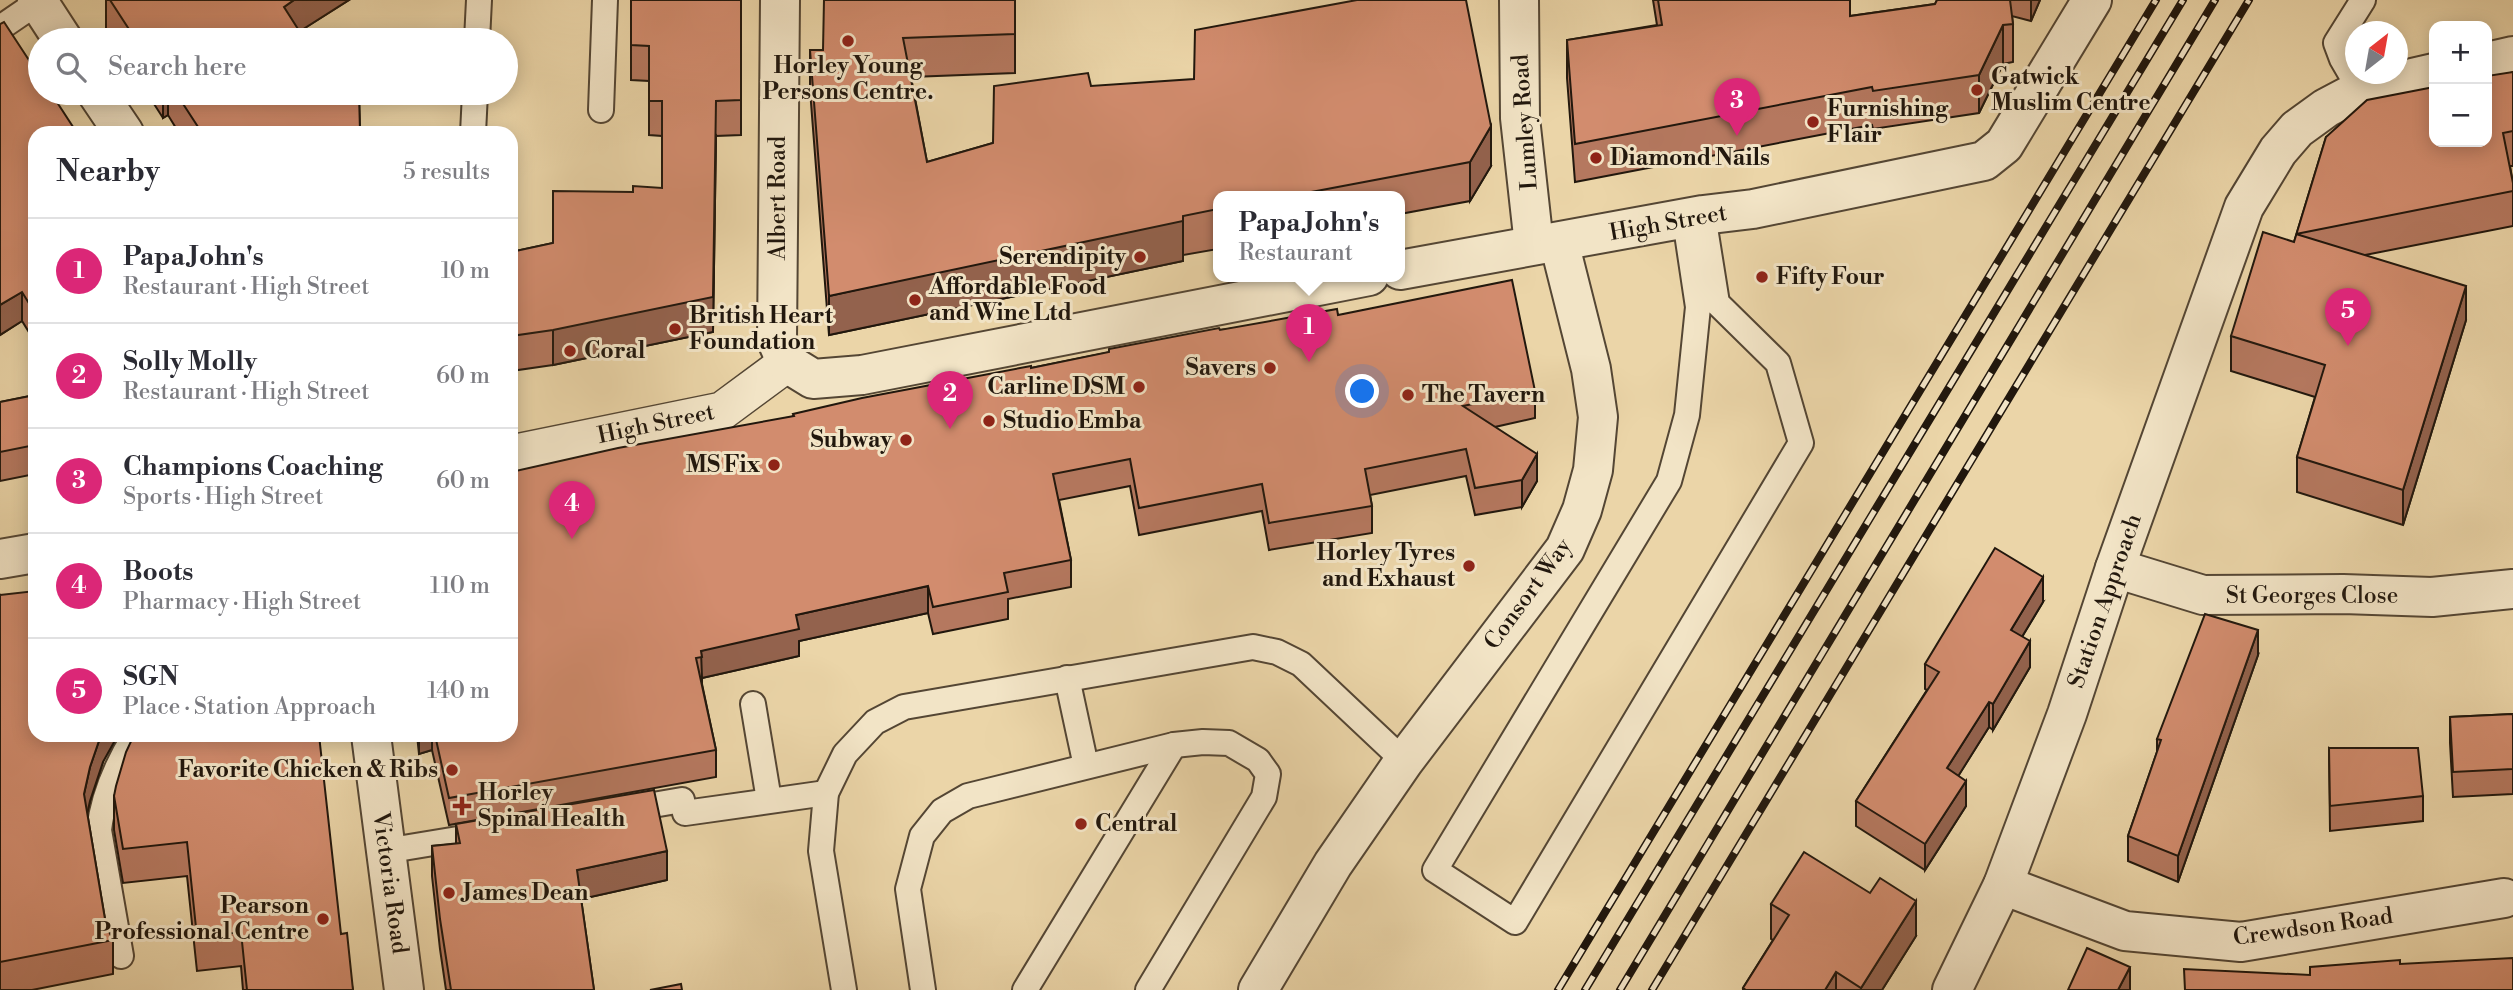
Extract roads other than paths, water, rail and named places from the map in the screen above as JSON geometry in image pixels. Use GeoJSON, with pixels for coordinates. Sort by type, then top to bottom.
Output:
{"type":"FeatureCollection","features":[{"type":"Feature","properties":{"kind":"street","name":"Albert Road"},"geometry":{"type":"LineString","coordinates":[[780,0],[778,341],[800,371]]}},
{"type":"Feature","properties":{"kind":"street","name":"Lumley Road"},"geometry":{"type":"LineString","coordinates":[[1519,0],[1520,118],[1547,243]]}},
{"type":"Feature","properties":{"kind":"street","name":"High Street"},"geometry":{"type":"LineString","coordinates":[[1405,269],[1753,209],[1984,161],[2004,145],[2092,0]]}},
{"type":"Feature","properties":{"kind":"street"},"geometry":{"type":"LineString","coordinates":[[38,1],[55,28]]}},
{"type":"Feature","properties":{"kind":"street"},"geometry":{"type":"LineString","coordinates":[[2492,61],[2513,56]]}},
{"type":"Feature","properties":{"kind":"street","name":"Station Approach"},"geometry":{"type":"LineString","coordinates":[[1952,990],[2003,885],[2067,714],[2115,568],[2244,207],[2278,151],[2297,129],[2326,108],[2360,90],[2429,74]]}},
{"type":"Feature","properties":{"kind":"street"},"geometry":{"type":"LineString","coordinates":[[105,105],[119,126]]}},
{"type":"Feature","properties":{"kind":"street","name":"Consort Way"},"geometry":{"type":"LineString","coordinates":[[1258,990],[1333,864],[1404,761],[1565,549],[1583,510],[1593,470],[1598,417],[1591,369],[1547,243]]}},
{"type":"Feature","properties":{"kind":"street"},"geometry":{"type":"LineString","coordinates":[[800,371],[862,375],[1338,282]]}},
{"type":"Feature","properties":{"kind":"street","name":"High Street"},"geometry":{"type":"LineString","coordinates":[[518,453],[722,411],[800,371]]}},
{"type":"Feature","properties":{"kind":"street"},"geometry":{"type":"LineString","coordinates":[[0,559],[28,554]]}},
{"type":"Feature","properties":{"kind":"street","name":"St Georges Close"},"geometry":{"type":"LineString","coordinates":[[2115,568],[2203,596],[2343,594],[2432,597],[2513,589]]}},
{"type":"Feature","properties":{"kind":"street","name":"Victoria Road"},"geometry":{"type":"LineString","coordinates":[[372,742],[404,990]]}},
{"type":"Feature","properties":{"kind":"street","name":"Crewdson Road"},"geometry":{"type":"LineString","coordinates":[[2003,885],[2125,931],[2241,942],[2504,898]]}},
{"type":"Feature","properties":{"kind":"lane"},"geometry":{"type":"LineString","coordinates":[[478,28],[479,0]]}},
{"type":"Feature","properties":{"kind":"lane"},"geometry":{"type":"LineString","coordinates":[[601,110],[605,0]]}},
{"type":"Feature","properties":{"kind":"lane"},"geometry":{"type":"LineString","coordinates":[[2360,90],[2336,43],[2362,0]]}},
{"type":"Feature","properties":{"kind":"lane"},"geometry":{"type":"LineString","coordinates":[[0,28],[38,1]]}},
{"type":"Feature","properties":{"kind":"lane"},"geometry":{"type":"LineString","coordinates":[[473,126],[474,105]]}},
{"type":"Feature","properties":{"kind":"lane"},"geometry":{"type":"LineString","coordinates":[[1694,218],[1717,303],[1778,362],[1801,443],[1515,922],[1435,870],[1669,481],[1687,415],[1698,307],[1694,218]]}},
{"type":"Feature","properties":{"kind":"lane"},"geometry":{"type":"LineString","coordinates":[[844,990],[821,851],[825,793],[845,754],[875,722],[904,707],[1253,647],[1277,652],[1301,664],[1404,761]]}},
{"type":"Feature","properties":{"kind":"lane"},"geometry":{"type":"LineString","coordinates":[[1067,678],[1086,766]]}},
{"type":"Feature","properties":{"kind":"lane"},"geometry":{"type":"LineString","coordinates":[[753,704],[769,800]]}},
{"type":"Feature","properties":{"kind":"lane"},"geometry":{"type":"LineString","coordinates":[[121,956],[99,830],[101,811],[120,759],[131,742]]}},
{"type":"Feature","properties":{"kind":"lane"},"geometry":{"type":"LineString","coordinates":[[923,990],[908,889],[922,836],[942,811],[968,796],[1174,745],[1229,743],[1258,760],[1268,774],[1264,797],[1148,990]]}},
{"type":"Feature","properties":{"kind":"lane"},"geometry":{"type":"LineString","coordinates":[[1025,990],[1174,745]]}},
{"type":"Feature","properties":{"kind":"lane"},"geometry":{"type":"LineString","coordinates":[[603,814],[682,800],[685,813],[825,793]]}},
{"type":"Feature","properties":{"kind":"lane"},"geometry":{"type":"LineString","coordinates":[[385,851],[508,831]]}},
{"type":"Feature","properties":{"kind":"railway"},"geometry":{"type":"LineString","coordinates":[[1558,990],[2156,0]]}},
{"type":"Feature","properties":{"kind":"railway"},"geometry":{"type":"LineString","coordinates":[[1585,990],[2183,0]]}},
{"type":"Feature","properties":{"kind":"railway"},"geometry":{"type":"LineString","coordinates":[[1620,990],[2215,0]]}},
{"type":"Feature","properties":{"kind":"railway"},"geometry":{"type":"LineString","coordinates":[[1652,990],[2249,0]]}},
{"type":"Feature","properties":{"kind":"place","name":"Horley Young Persons Centre."},"geometry":{"type":"Point","coordinates":[848,41]}},
{"type":"Feature","properties":{"kind":"place","name":"Gatwick Muslim Centre"},"geometry":{"type":"Point","coordinates":[1977,90]}},
{"type":"Feature","properties":{"kind":"place","name":"Furnishing Flair"},"geometry":{"type":"Point","coordinates":[1813,122]}},
{"type":"Feature","properties":{"kind":"place","name":"Champions Coaching"},"geometry":{"type":"Point","coordinates":[1737,136]}},
{"type":"Feature","properties":{"kind":"place","name":"Diamond Nails"},"geometry":{"type":"Point","coordinates":[1596,158]}},
{"type":"Feature","properties":{"kind":"place","name":"Serendipity"},"geometry":{"type":"Point","coordinates":[1140,257]}},
{"type":"Feature","properties":{"kind":"place","name":"Fifty Four"},"geometry":{"type":"Point","coordinates":[1762,277]}},
{"type":"Feature","properties":{"kind":"place","name":"Affordable Food and Wine Ltd"},"geometry":{"type":"Point","coordinates":[915,300]}},
{"type":"Feature","properties":{"kind":"place","name":"British Heart Foundation"},"geometry":{"type":"Point","coordinates":[675,329]}},
{"type":"Feature","properties":{"kind":"place","name":"SGN"},"geometry":{"type":"Point","coordinates":[2348,346]}},
{"type":"Feature","properties":{"kind":"place","name":"Coral"},"geometry":{"type":"Point","coordinates":[570,351]}},
{"type":"Feature","properties":{"kind":"place","name":"Papa John's"},"geometry":{"type":"Point","coordinates":[1309,362]}},
{"type":"Feature","properties":{"kind":"place","name":"Savers"},"geometry":{"type":"Point","coordinates":[1270,368]}},
{"type":"Feature","properties":{"kind":"place","name":"Carline DSM"},"geometry":{"type":"Point","coordinates":[1139,387]}},
{"type":"Feature","properties":{"kind":"place","name":"The Tavern"},"geometry":{"type":"Point","coordinates":[1408,395]}},
{"type":"Feature","properties":{"kind":"place","name":"Studio Emba"},"geometry":{"type":"Point","coordinates":[989,421]}},
{"type":"Feature","properties":{"kind":"place","name":"Solly Molly"},"geometry":{"type":"Point","coordinates":[950,429]}},
{"type":"Feature","properties":{"kind":"place","name":"Subway"},"geometry":{"type":"Point","coordinates":[906,440]}},
{"type":"Feature","properties":{"kind":"place","name":"MS Fix"},"geometry":{"type":"Point","coordinates":[774,465]}},
{"type":"Feature","properties":{"kind":"place","name":"Boots"},"geometry":{"type":"Point","coordinates":[572,539]}},
{"type":"Feature","properties":{"kind":"place","name":"Horley Tyres and Exhaust"},"geometry":{"type":"Point","coordinates":[1469,566]}},
{"type":"Feature","properties":{"kind":"place","name":"Favorite Chicken & Ribs"},"geometry":{"type":"Point","coordinates":[452,770]}},
{"type":"Feature","properties":{"kind":"place","name":"Horley Spinal Health"},"geometry":{"type":"Point","coordinates":[462,806]}},
{"type":"Feature","properties":{"kind":"place","name":"Central"},"geometry":{"type":"Point","coordinates":[1081,824]}},
{"type":"Feature","properties":{"kind":"place","name":"James Dean"},"geometry":{"type":"Point","coordinates":[449,893]}},
{"type":"Feature","properties":{"kind":"place","name":"Pearson Professional Centre"},"geometry":{"type":"Point","coordinates":[323,919]}}]}
